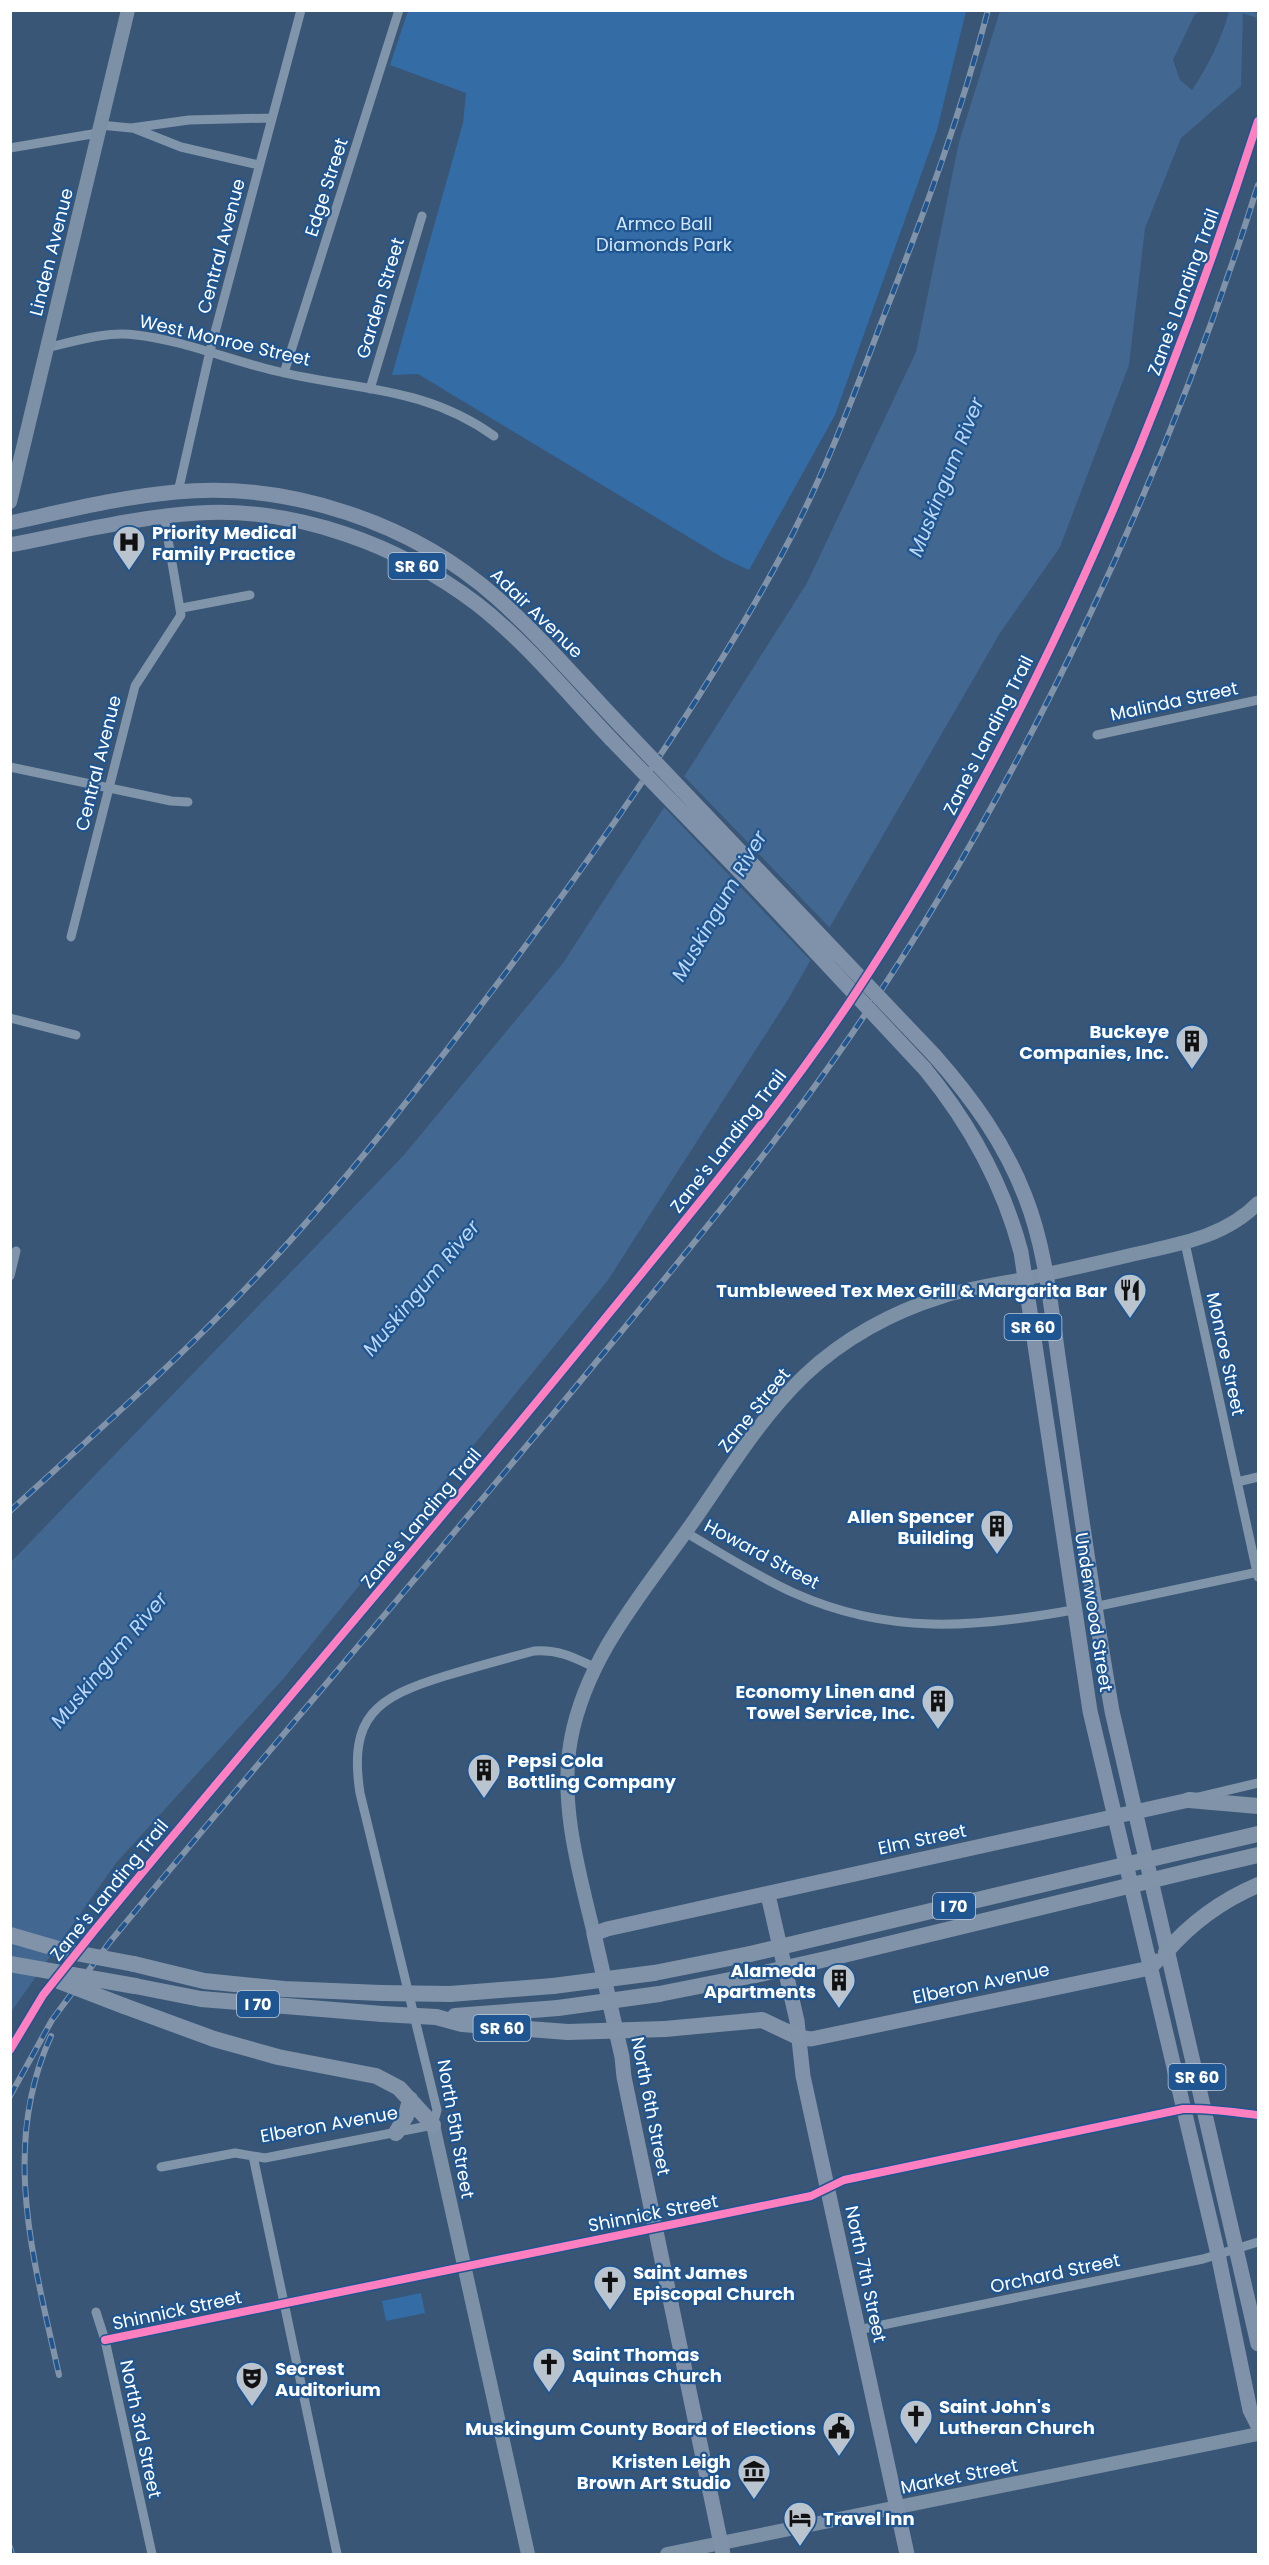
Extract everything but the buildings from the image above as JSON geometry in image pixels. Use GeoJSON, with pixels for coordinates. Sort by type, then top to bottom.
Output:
{"type":"FeatureCollection","features":[{"type":"Feature","properties":{"kind":"highway"},"geometry":{"type":"LineString","coordinates":[[1189,1800],[1258,1806]]}},
{"type":"Feature","properties":{"kind":"highway","name":"I 70"},"geometry":{"type":"LineString","coordinates":[[10,1935],[65,1951],[134,1964],[204,1981],[284,1989],[450,1994],[553,1986],[654,1973],[750,1954],[1258,1834]]}},
{"type":"Feature","properties":{"kind":"highway","name":"I 70"},"geometry":{"type":"LineString","coordinates":[[18,1966],[201,1999],[382,2014],[436,2017],[558,2008],[659,1994],[755,1975],[1258,1855]]}},
{"type":"Feature","properties":{"kind":"highway"},"geometry":{"type":"LineString","coordinates":[[1166,1952],[1193,1924],[1258,1885]]}},
{"type":"Feature","properties":{"kind":"highway"},"geometry":{"type":"LineString","coordinates":[[18,1966],[214,2039],[278,2057],[376,2076],[399,2088],[433,2125]]}},
{"type":"Feature","properties":{"kind":"highway","name":"SR 60"},"geometry":{"type":"LineString","coordinates":[[436,2017],[462,2024],[568,2031],[665,2029],[762,2020],[798,2037]]}},
{"type":"Feature","properties":{"kind":"highway"},"geometry":{"type":"LineString","coordinates":[[396,2133],[406,2116],[410,2099]]}},
{"type":"Feature","properties":{"kind":"main road","name":"Linden Avenue"},"geometry":{"type":"LineString","coordinates":[[10,502],[128,10]]}},
{"type":"Feature","properties":{"kind":"main road","name":"Adair Avenue"},"geometry":{"type":"LineString","coordinates":[[10,523],[104,503],[178,492],[273,496],[316,504],[357,515],[410,538],[451,562],[496,597],[620,725],[755,875]]}},
{"type":"Feature","properties":{"kind":"main road","name":"Adair Avenue"},"geometry":{"type":"LineString","coordinates":[[10,545],[164,516],[223,514],[289,520],[330,529],[406,560],[443,580],[502,626],[611,739],[755,875]]}},
{"type":"Feature","properties":{"kind":"main road","name":"Underwood Street"},"geometry":{"type":"LineString","coordinates":[[755,875],[934,1055],[980,1109],[1013,1167],[1035,1226],[1045,1274],[1094,1607],[1133,1811],[1238,2247],[1258,2344]]}},
{"type":"Feature","properties":{"kind":"main road","name":"Underwood Street"},"geometry":{"type":"LineString","coordinates":[[755,875],[947,1096],[986,1159],[1015,1229],[1026,1278],[1073,1610],[1090,1711],[1218,2254],[1250,2410],[1258,2426]]}},
{"type":"Feature","properties":{"kind":"main road","name":"Zane Street"},"geometry":{"type":"LineString","coordinates":[[594,1666],[615,1631],[766,1418],[799,1381],[827,1356],[880,1322],[956,1292],[1185,1243],[1225,1228],[1258,1203]]}},
{"type":"Feature","properties":{"kind":"main road","name":"North 6th Street"},"geometry":{"type":"LineString","coordinates":[[594,1666],[572,1739],[569,1796],[579,1865],[622,2057],[624,2077],[722,2549]]}},
{"type":"Feature","properties":{"kind":"main road","name":"Elm Street"},"geometry":{"type":"LineString","coordinates":[[594,1935],[618,1926],[768,1895],[1189,1800]]}},
{"type":"Feature","properties":{"kind":"main road","name":"North 7th Street"},"geometry":{"type":"LineString","coordinates":[[768,1895],[797,2021],[800,2057],[907,2554]]}},
{"type":"Feature","properties":{"kind":"main road"},"geometry":{"type":"LineString","coordinates":[[1150,1968],[1166,1952]]}},
{"type":"Feature","properties":{"kind":"main road","name":"Elberon Avenue"},"geometry":{"type":"LineString","coordinates":[[798,2037],[810,2039],[1150,1968]]}},
{"type":"Feature","properties":{"kind":"main road","name":"North 5th Street"},"geometry":{"type":"LineString","coordinates":[[433,2125],[528,2554]]}},
{"type":"Feature","properties":{"kind":"main road","name":"Market Street"},"geometry":{"type":"LineString","coordinates":[[667,2554],[722,2549],[897,2507],[1258,2434]]}},
{"type":"Feature","properties":{"kind":"street","name":"Central Avenue"},"geometry":{"type":"LineString","coordinates":[[178,492],[210,351],[301,10]]}},
{"type":"Feature","properties":{"kind":"street","name":"Edge Street"},"geometry":{"type":"LineString","coordinates":[[284,373],[399,10]]}},
{"type":"Feature","properties":{"kind":"street"},"geometry":{"type":"LineString","coordinates":[[10,148],[99,129],[130,128],[189,120],[271,118]]}},
{"type":"Feature","properties":{"kind":"street"},"geometry":{"type":"LineString","coordinates":[[130,128],[181,147],[259,165]]}},
{"type":"Feature","properties":{"kind":"street","name":"Garden Street"},"geometry":{"type":"LineString","coordinates":[[370,389],[422,216]]}},
{"type":"Feature","properties":{"kind":"street","name":"West Monroe Street"},"geometry":{"type":"LineString","coordinates":[[46,348],[113,334],[137,334],[210,351],[284,373],[423,399],[469,418],[494,436]]}},
{"type":"Feature","properties":{"kind":"street"},"geometry":{"type":"LineString","coordinates":[[164,516],[182,608],[250,595]]}},
{"type":"Feature","properties":{"kind":"street","name":"Central Avenue"},"geometry":{"type":"LineString","coordinates":[[71,937],[135,686],[181,615],[182,608]]}},
{"type":"Feature","properties":{"kind":"street","name":"Malinda Street"},"geometry":{"type":"LineString","coordinates":[[1097,735],[1258,700]]}},
{"type":"Feature","properties":{"kind":"street"},"geometry":{"type":"LineString","coordinates":[[10,767],[188,802]]}},
{"type":"Feature","properties":{"kind":"street"},"geometry":{"type":"LineString","coordinates":[[10,1018],[76,1035]]}},
{"type":"Feature","properties":{"kind":"street","name":"Monroe Street"},"geometry":{"type":"LineString","coordinates":[[1185,1243],[1258,1574]]}},
{"type":"Feature","properties":{"kind":"street"},"geometry":{"type":"LineString","coordinates":[[10,1276],[16,1251]]}},
{"type":"Feature","properties":{"kind":"street"},"geometry":{"type":"LineString","coordinates":[[1238,1482],[1258,1477]]}},
{"type":"Feature","properties":{"kind":"street","name":"Howard Street"},"geometry":{"type":"LineString","coordinates":[[685,1532],[793,1592],[823,1604],[871,1617],[909,1623],[977,1625],[1073,1610]]}},
{"type":"Feature","properties":{"kind":"street"},"geometry":{"type":"LineString","coordinates":[[1094,1607],[1258,1574]]}},
{"type":"Feature","properties":{"kind":"street","name":"North 5th Street"},"geometry":{"type":"LineString","coordinates":[[433,2125],[437,2110],[435,2098],[360,1793],[356,1762],[358,1745],[372,1714],[385,1700],[402,1690],[534,1651],[549,1650],[563,1653],[594,1666]]}},
{"type":"Feature","properties":{"kind":"street","name":"Elm Street"},"geometry":{"type":"LineString","coordinates":[[1189,1800],[1258,1783]]}},
{"type":"Feature","properties":{"kind":"street","name":"Shinnick Street"},"geometry":{"type":"LineString","coordinates":[[105,2340],[811,2196],[844,2180],[1184,2109],[1204,2108],[1222,2113],[1258,2115]]}},
{"type":"Feature","properties":{"kind":"street","name":"Elberon Avenue"},"geometry":{"type":"LineString","coordinates":[[161,2167],[235,2153],[265,2158],[433,2125]]}},
{"type":"Feature","properties":{"kind":"street"},"geometry":{"type":"LineString","coordinates":[[253,2156],[337,2554]]}},
{"type":"Feature","properties":{"kind":"street","name":"Orchard Street"},"geometry":{"type":"LineString","coordinates":[[858,2330],[1218,2254],[1258,2242]]}},
{"type":"Feature","properties":{"kind":"street","name":"North 3rd Street"},"geometry":{"type":"LineString","coordinates":[[96,2312],[105,2340],[152,2554]]}},
{"type":"Feature","properties":{"kind":"green space","name":"Armco Ball Diamonds Park"},"geometry":{"type":"Polygon","coordinates":[[[408,11],[966,11],[937,130],[835,415],[749,570],[725,559],[418,374],[392,375],[463,123],[466,93],[390,65],[408,11]]]}},
{"type":"Feature","properties":{"kind":"green space"},"geometry":{"type":"Polygon","coordinates":[[[421,2293],[425,2313],[386,2321],[382,2301],[421,2293]]]}},
{"type":"Feature","properties":{"kind":"water","name":"Muskingum River"},"geometry":{"type":"Polygon","coordinates":[[[1000,11],[1202,11],[1195,14],[1173,60],[1180,80],[1192,90],[1218,43],[1229,12],[1226,11],[1243,11],[1241,86],[1181,138],[1145,228],[1129,365],[1060,547],[1000,633],[787,1001],[608,1280],[284,1678],[116,1863],[11,2012],[11,1562],[404,1155],[563,963],[698,755],[807,583],[916,352],[959,142],[1000,11]]]}},
{"type":"Feature","properties":{"kind":"pier"},"geometry":{"type":"Polygon","coordinates":[[[682,774],[832,930],[813,963],[662,805],[682,774]]]}},
{"type":"Feature","properties":{"kind":"waterway"},"geometry":{"type":"LineString","coordinates":[[1239,10],[1258,16]]}},
{"type":"Feature","properties":{"kind":"railway"},"geometry":{"type":"LineString","coordinates":[[10,1511],[132,1400],[221,1314],[317,1211],[412,1095],[504,975],[614,822],[685,718],[781,556],[824,467],[862,375],[928,201],[966,87],[988,10]]}},
{"type":"Feature","properties":{"kind":"railway"},"geometry":{"type":"LineString","coordinates":[[10,2096],[52,2020],[109,1943],[659,1286],[798,1110],[862,1019],[924,923],[982,824],[1089,616],[1182,401],[1222,293],[1258,185]]}},
{"type":"Feature","properties":{"kind":"railway"},"geometry":{"type":"LineString","coordinates":[[51,2036],[36,2078],[27,2120],[25,2162],[26,2204],[32,2247],[59,2375]]}},
{"type":"Feature","properties":{"kind":"railway"},"geometry":{"type":"LineString","coordinates":[[10,2547],[12,2554]]}},
{"type":"Feature","properties":{"kind":"cycle path","name":"Zane's Landing Trail"},"geometry":{"type":"LineString","coordinates":[[10,2050],[43,1995],[94,1931],[483,1467],[673,1235],[765,1119],[851,1000],[916,898],[976,792],[1032,685],[1085,575],[1178,350],[1258,121]]}},
{"type":"Feature","properties":{"kind":"cycle path"},"geometry":{"type":"LineString","coordinates":[[105,2340],[811,2196],[844,2180],[1183,2109],[1258,2115]]}},
{"type":"Feature","properties":{"kind":"place","name":"Priority Medical Family Practice"},"geometry":{"type":"Point","coordinates":[129,571]}},
{"type":"Feature","properties":{"kind":"place","name":"Buckeye Companies, Inc."},"geometry":{"type":"Point","coordinates":[1192,1070]}},
{"type":"Feature","properties":{"kind":"place","name":"Tumbleweed Tex Mex Grill & Margarita Bar"},"geometry":{"type":"Point","coordinates":[1130,1319]}},
{"type":"Feature","properties":{"kind":"place","name":"Allen Spencer Building"},"geometry":{"type":"Point","coordinates":[997,1555]}},
{"type":"Feature","properties":{"kind":"place","name":"Economy Linen and Towel Service, Inc."},"geometry":{"type":"Point","coordinates":[938,1730]}},
{"type":"Feature","properties":{"kind":"place","name":"Pepsi Cola Bottling Company"},"geometry":{"type":"Point","coordinates":[484,1799]}},
{"type":"Feature","properties":{"kind":"place","name":"Alameda Apartments"},"geometry":{"type":"Point","coordinates":[839,2009]}},
{"type":"Feature","properties":{"kind":"place","name":"Saint James Episcopal Church"},"geometry":{"type":"Point","coordinates":[610,2311]}},
{"type":"Feature","properties":{"kind":"place","name":"Saint Thomas Aquinas Church"},"geometry":{"type":"Point","coordinates":[549,2393]}},
{"type":"Feature","properties":{"kind":"place","name":"Secrest Auditorium"},"geometry":{"type":"Point","coordinates":[252,2407]}},
{"type":"Feature","properties":{"kind":"place","name":"Saint John's Lutheran Church"},"geometry":{"type":"Point","coordinates":[916,2445]}},
{"type":"Feature","properties":{"kind":"place","name":"Muskingum County Board of Elections"},"geometry":{"type":"Point","coordinates":[839,2457]}},
{"type":"Feature","properties":{"kind":"place","name":"Kristen Leigh Brown Art Studio"},"geometry":{"type":"Point","coordinates":[754,2500]}},
{"type":"Feature","properties":{"kind":"place","name":"Travel Inn"},"geometry":{"type":"Point","coordinates":[800,2547]}}]}
